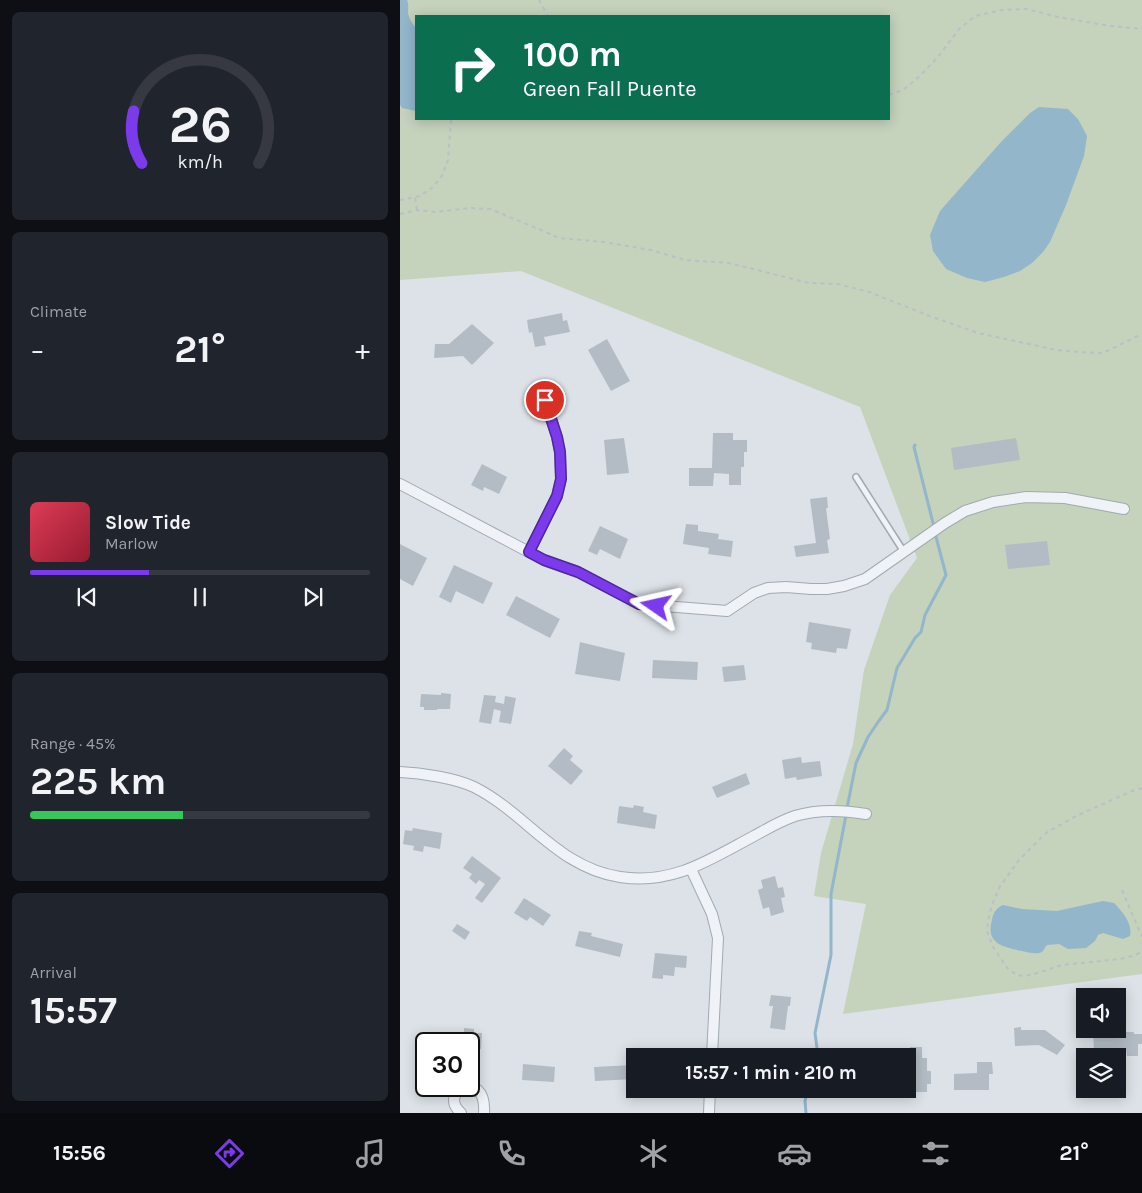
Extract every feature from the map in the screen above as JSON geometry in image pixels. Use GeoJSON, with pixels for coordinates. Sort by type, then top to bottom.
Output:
{"type":"FeatureCollection","features":[{"type":"Feature","properties":{"kind":"street"},"geometry":{"type":"LineString","coordinates":[[529,552],[557,496],[561,479],[560,452],[557,437],[545,400]]}},
{"type":"Feature","properties":{"kind":"street"},"geometry":{"type":"LineString","coordinates":[[400,484],[544,560],[578,572],[639,604],[728,611],[754,593],[768,588],[827,589],[866,579],[945,522],[965,511],[993,502],[1026,497],[1065,498],[1124,508]]}},
{"type":"Feature","properties":{"kind":"street"},"geometry":{"type":"LineString","coordinates":[[400,772],[460,781],[472,786],[501,804],[564,855],[596,871],[619,877],[643,879],[666,876],[691,869],[773,825],[794,816],[828,810],[866,814]]}},
{"type":"Feature","properties":{"kind":"street"},"geometry":{"type":"LineString","coordinates":[[691,869],[712,914],[718,938],[712,1048]]}},
{"type":"Feature","properties":{"kind":"street"},"geometry":{"type":"LineString","coordinates":[[461,1113],[456,1108],[455,1097],[457,1091],[469,1087],[475,1088],[482,1095],[484,1113]]}},
{"type":"Feature","properties":{"kind":"street"},"geometry":{"type":"LineString","coordinates":[[709,1113],[710,1098]]}},
{"type":"Feature","properties":{"kind":"lane"},"geometry":{"type":"LineString","coordinates":[[856,477],[904,552]]}},
{"type":"Feature","properties":{"kind":"path"},"geometry":{"type":"LineString","coordinates":[[539,0],[547,15]]}},
{"type":"Feature","properties":{"kind":"path"},"geometry":{"type":"LineString","coordinates":[[890,94],[903,90],[920,76],[938,57],[959,29],[975,16],[1002,10],[1026,9],[1110,26],[1142,29]]}},
{"type":"Feature","properties":{"kind":"path"},"geometry":{"type":"LineString","coordinates":[[400,200],[420,196],[434,187],[442,176],[448,160],[451,120]]}},
{"type":"Feature","properties":{"kind":"path"},"geometry":{"type":"LineString","coordinates":[[415,197],[417,210]]}},
{"type":"Feature","properties":{"kind":"path"},"geometry":{"type":"LineString","coordinates":[[400,214],[417,210],[436,212],[468,208],[490,209],[558,238],[604,242],[651,250],[685,260],[729,263],[810,283],[838,284],[869,292],[978,333],[1056,350],[1103,353],[1142,334]]}},
{"type":"Feature","properties":{"kind":"path"},"geometry":{"type":"LineString","coordinates":[[1142,788],[1084,812],[1046,833],[1019,860],[999,888],[992,905],[987,931],[993,947],[1008,969],[1017,975],[1024,976],[1062,965],[1120,959],[1142,952]]}},
{"type":"Feature","properties":{"kind":"path"},"geometry":{"type":"LineString","coordinates":[[1122,890],[1142,937]]}},
{"type":"Feature","properties":{"kind":"green space"},"geometry":{"type":"Polygon","coordinates":[[[400,0],[1142,0],[1142,974],[843,1014],[866,904],[814,896],[821,853],[853,744],[864,670],[890,595],[917,558],[860,407],[521,271],[400,280],[400,0]]]}},
{"type":"Feature","properties":{"kind":"water"},"geometry":{"type":"Polygon","coordinates":[[[400,0],[407,0],[409,17],[415,27],[415,111],[402,108],[400,105],[400,0]]]}},
{"type":"Feature","properties":{"kind":"water"},"geometry":{"type":"Polygon","coordinates":[[[1039,107],[1068,109],[1078,119],[1087,136],[1084,156],[1050,242],[1032,263],[1020,271],[985,282],[967,278],[946,269],[933,251],[930,235],[940,211],[1001,142],[1030,113],[1039,107]]]}},
{"type":"Feature","properties":{"kind":"water"},"geometry":{"type":"Polygon","coordinates":[[[1103,901],[1114,903],[1123,914],[1130,927],[1130,936],[1123,939],[1103,933],[1098,935],[1095,941],[1086,948],[1068,949],[1059,944],[1047,945],[1042,952],[1035,953],[1003,946],[991,934],[993,915],[1003,905],[1022,909],[1057,911],[1103,901]]]}},
{"type":"Feature","properties":{"kind":"building"},"geometry":{"type":"Polygon","coordinates":[[[562,313],[563,321],[567,320],[570,332],[544,337],[546,345],[535,347],[532,332],[529,333],[527,320],[562,313]]]}},
{"type":"Feature","properties":{"kind":"building"},"geometry":{"type":"Polygon","coordinates":[[[472,324],[494,343],[472,365],[463,356],[434,358],[435,344],[449,344],[472,324]]]}},
{"type":"Feature","properties":{"kind":"building"},"geometry":{"type":"Polygon","coordinates":[[[607,339],[630,381],[611,391],[588,350],[607,339]]]}},
{"type":"Feature","properties":{"kind":"building"},"geometry":{"type":"Polygon","coordinates":[[[713,433],[733,433],[733,440],[747,440],[747,452],[744,452],[744,467],[741,467],[741,485],[729,485],[729,474],[714,473],[713,486],[689,486],[689,468],[712,468],[713,433]]]}},
{"type":"Feature","properties":{"kind":"building"},"geometry":{"type":"Polygon","coordinates":[[[624,438],[629,473],[607,475],[604,440],[624,438]]]}},
{"type":"Feature","properties":{"kind":"building"},"geometry":{"type":"Polygon","coordinates":[[[1016,438],[1020,460],[954,470],[951,448],[1016,438]]]}},
{"type":"Feature","properties":{"kind":"building"},"geometry":{"type":"Polygon","coordinates":[[[482,464],[507,477],[499,494],[484,487],[483,491],[471,485],[482,464]]]}},
{"type":"Feature","properties":{"kind":"building"},"geometry":{"type":"Polygon","coordinates":[[[827,497],[828,508],[826,508],[830,539],[827,540],[829,553],[796,557],[794,546],[816,543],[810,499],[827,497]]]}},
{"type":"Feature","properties":{"kind":"building"},"geometry":{"type":"Polygon","coordinates":[[[686,524],[698,525],[698,531],[719,534],[718,539],[733,541],[731,557],[708,554],[709,548],[683,544],[686,524]]]}},
{"type":"Feature","properties":{"kind":"building"},"geometry":{"type":"Polygon","coordinates":[[[600,526],[628,539],[620,559],[600,549],[597,555],[588,551],[600,526]]]}},
{"type":"Feature","properties":{"kind":"building"},"geometry":{"type":"Polygon","coordinates":[[[1047,541],[1050,565],[1008,569],[1005,545],[1047,541]]]}},
{"type":"Feature","properties":{"kind":"building"},"geometry":{"type":"Polygon","coordinates":[[[400,544],[427,558],[413,586],[400,579],[400,544]]]}},
{"type":"Feature","properties":{"kind":"building"},"geometry":{"type":"Polygon","coordinates":[[[454,565],[493,583],[483,604],[456,591],[451,603],[439,597],[454,565]]]}},
{"type":"Feature","properties":{"kind":"building"},"geometry":{"type":"Polygon","coordinates":[[[516,596],[560,619],[550,638],[506,615],[516,596]]]}},
{"type":"Feature","properties":{"kind":"building"},"geometry":{"type":"Polygon","coordinates":[[[809,622],[851,629],[847,649],[837,648],[836,653],[811,649],[812,643],[806,642],[809,622]]]}},
{"type":"Feature","properties":{"kind":"building"},"geometry":{"type":"Polygon","coordinates":[[[580,642],[625,653],[620,681],[575,674],[580,642]]]}},
{"type":"Feature","properties":{"kind":"building"},"geometry":{"type":"Polygon","coordinates":[[[653,660],[698,662],[697,680],[652,678],[653,660]]]}},
{"type":"Feature","properties":{"kind":"building"},"geometry":{"type":"Polygon","coordinates":[[[744,665],[746,680],[724,682],[722,667],[744,665]]]}},
{"type":"Feature","properties":{"kind":"building"},"geometry":{"type":"Polygon","coordinates":[[[441,693],[451,694],[450,709],[424,710],[424,707],[420,707],[421,694],[441,695],[441,693]]]}},
{"type":"Feature","properties":{"kind":"building"},"geometry":{"type":"Polygon","coordinates":[[[484,695],[496,696],[495,702],[504,704],[505,696],[516,698],[511,724],[499,722],[501,711],[494,709],[491,724],[479,722],[484,695]]]}},
{"type":"Feature","properties":{"kind":"building"},"geometry":{"type":"Polygon","coordinates":[[[564,748],[573,756],[570,760],[583,771],[571,785],[548,766],[564,748]]]}},
{"type":"Feature","properties":{"kind":"building"},"geometry":{"type":"Polygon","coordinates":[[[801,757],[802,763],[820,761],[822,776],[797,780],[796,777],[785,779],[782,760],[801,757]]]}},
{"type":"Feature","properties":{"kind":"building"},"geometry":{"type":"Polygon","coordinates":[[[746,773],[750,784],[717,798],[712,787],[746,773]]]}},
{"type":"Feature","properties":{"kind":"building"},"geometry":{"type":"Polygon","coordinates":[[[634,805],[644,807],[643,812],[657,815],[655,829],[617,823],[619,806],[633,808],[634,805]]]}},
{"type":"Feature","properties":{"kind":"building"},"geometry":{"type":"Polygon","coordinates":[[[413,828],[442,833],[440,849],[424,846],[423,852],[413,850],[414,846],[403,844],[405,830],[412,831],[413,828]]]}},
{"type":"Feature","properties":{"kind":"building"},"geometry":{"type":"Polygon","coordinates":[[[472,856],[501,878],[482,903],[475,898],[485,884],[479,880],[476,884],[469,878],[472,874],[463,868],[472,856]]]}},
{"type":"Feature","properties":{"kind":"building"},"geometry":{"type":"Polygon","coordinates":[[[775,876],[778,888],[783,887],[785,897],[781,898],[784,912],[771,916],[769,907],[763,909],[758,890],[763,888],[761,880],[775,876]]]}},
{"type":"Feature","properties":{"kind":"building"},"geometry":{"type":"Polygon","coordinates":[[[524,898],[551,915],[543,926],[530,917],[527,921],[514,913],[524,898]]]}},
{"type":"Feature","properties":{"kind":"building"},"geometry":{"type":"Polygon","coordinates":[[[457,924],[470,932],[465,940],[452,931],[457,924]]]}},
{"type":"Feature","properties":{"kind":"building"},"geometry":{"type":"Polygon","coordinates":[[[579,931],[592,933],[591,936],[623,944],[620,957],[575,946],[579,931]]]}},
{"type":"Feature","properties":{"kind":"building"},"geometry":{"type":"Polygon","coordinates":[[[655,953],[687,956],[686,968],[675,967],[674,976],[663,975],[663,979],[652,978],[655,953]]]}},
{"type":"Feature","properties":{"kind":"building"},"geometry":{"type":"Polygon","coordinates":[[[771,995],[791,997],[785,1030],[770,1028],[773,1006],[769,1006],[771,995]]]}},
{"type":"Feature","properties":{"kind":"building"},"geometry":{"type":"Polygon","coordinates":[[[1021,1027],[1021,1030],[1045,1030],[1065,1045],[1057,1055],[1039,1045],[1015,1046],[1014,1028],[1021,1027]]]}},
{"type":"Feature","properties":{"kind":"building"},"geometry":{"type":"Polygon","coordinates":[[[464,1028],[474,1029],[474,1032],[464,1032],[464,1028]]]}},
{"type":"Feature","properties":{"kind":"building"},"geometry":{"type":"Polygon","coordinates":[[[1126,1032],[1142,1034],[1142,1044],[1138,1044],[1138,1056],[1127,1056],[1126,1048],[1094,1048],[1093,1038],[1126,1038],[1126,1032]]]}},
{"type":"Feature","properties":{"kind":"building"},"geometry":{"type":"Polygon","coordinates":[[[480,1033],[482,1033],[481,1049],[480,1033]]]}},
{"type":"Feature","properties":{"kind":"building"},"geometry":{"type":"Polygon","coordinates":[[[922,1047],[922,1058],[927,1058],[927,1071],[931,1071],[931,1084],[927,1084],[927,1092],[916,1092],[916,1048],[910,1048],[922,1047]]]}},
{"type":"Feature","properties":{"kind":"building"},"geometry":{"type":"Polygon","coordinates":[[[977,1062],[992,1062],[993,1074],[989,1074],[989,1090],[954,1090],[954,1074],[977,1073],[977,1062]]]}},
{"type":"Feature","properties":{"kind":"building"},"geometry":{"type":"Polygon","coordinates":[[[523,1064],[555,1067],[554,1082],[522,1080],[523,1064]]]}},
{"type":"Feature","properties":{"kind":"building"},"geometry":{"type":"Polygon","coordinates":[[[626,1065],[626,1079],[595,1081],[594,1067],[626,1065]]]}},
{"type":"Feature","properties":{"kind":"waterway"},"geometry":{"type":"LineString","coordinates":[[915,445],[934,527]]}},
{"type":"Feature","properties":{"kind":"waterway"},"geometry":{"type":"LineString","coordinates":[[847,808],[856,763],[868,737],[887,710],[897,668],[915,638],[921,632],[925,615],[946,575],[935,533]]}},
{"type":"Feature","properties":{"kind":"waterway"},"geometry":{"type":"LineString","coordinates":[[817,1048],[815,1033],[831,955],[831,894],[846,815]]}},
{"type":"Feature","properties":{"kind":"waterway"},"geometry":{"type":"LineString","coordinates":[[806,1098],[806,1113]]}},
{"type":"Feature","properties":{"kind":"route"},"geometry":{"type":"LineString","coordinates":[[545,400],[557,437],[560,452],[561,479],[557,496],[529,552],[544,560],[578,572],[639,604],[656,606]]}}]}
